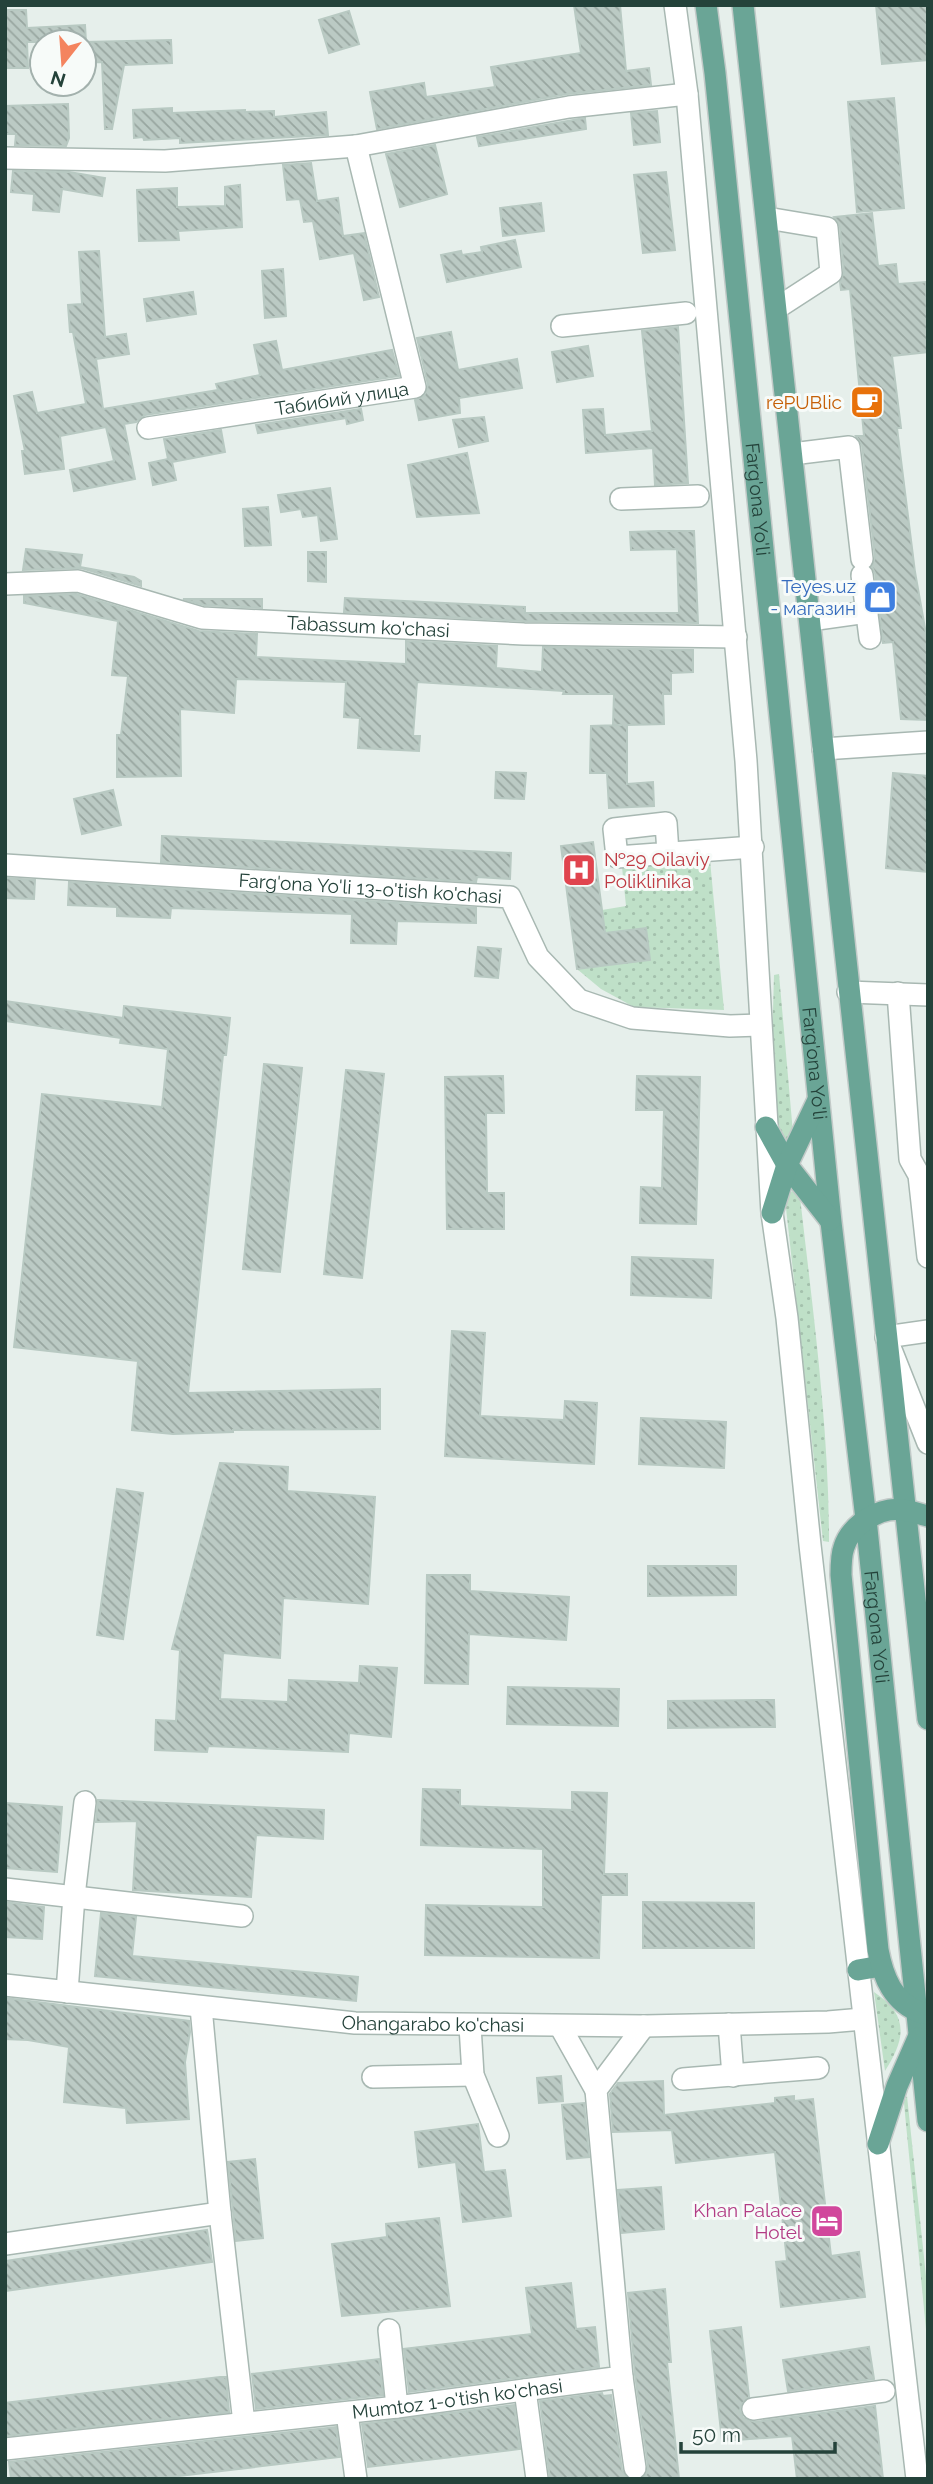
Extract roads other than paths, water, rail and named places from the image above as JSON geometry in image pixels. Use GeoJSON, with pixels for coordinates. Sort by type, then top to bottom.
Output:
{"type":"FeatureCollection","features":[{"type":"Feature","properties":{"kind":"main road","name":"Farg'ona Yo'li"},"geometry":{"type":"LineString","coordinates":[[706,5],[831,1222],[922,2013],[919,2036],[928,2121]]}},
{"type":"Feature","properties":{"kind":"main road","name":"Farg'ona Yo'li"},"geometry":{"type":"LineString","coordinates":[[743,5],[928,1719]]}},
{"type":"Feature","properties":{"kind":"main road"},"geometry":{"type":"LineString","coordinates":[[772,1213],[787,1165],[818,1098]]}},
{"type":"Feature","properties":{"kind":"main road"},"geometry":{"type":"LineString","coordinates":[[766,1127],[787,1165],[831,1222]]}},
{"type":"Feature","properties":{"kind":"main road"},"geometry":{"type":"LineString","coordinates":[[922,2013],[892,1990],[881,1966],[878,1950],[841,1574],[843,1547],[852,1532],[866,1519],[890,1510],[905,1510],[928,1516]]}},
{"type":"Feature","properties":{"kind":"main road"},"geometry":{"type":"LineString","coordinates":[[858,1970],[881,1966]]}},
{"type":"Feature","properties":{"kind":"main road"},"geometry":{"type":"LineString","coordinates":[[878,2144],[897,2086],[919,2036]]}},
{"type":"Feature","properties":{"kind":"street"},"geometry":{"type":"LineString","coordinates":[[675,5],[687,94],[753,847],[760,1026],[772,1213],[787,1318],[863,2019],[917,2479]]}},
{"type":"Feature","properties":{"kind":"street"},"geometry":{"type":"LineString","coordinates":[[5,158],[166,161],[356,146],[569,107],[687,94]]}},
{"type":"Feature","properties":{"kind":"street","name":"Табибий улица"},"geometry":{"type":"LineString","coordinates":[[148,428],[415,387],[356,146]]}},
{"type":"Feature","properties":{"kind":"street"},"geometry":{"type":"LineString","coordinates":[[767,218],[827,228],[831,273],[777,308]]}},
{"type":"Feature","properties":{"kind":"street"},"geometry":{"type":"LineString","coordinates":[[562,326],[686,313]]}},
{"type":"Feature","properties":{"kind":"street"},"geometry":{"type":"LineString","coordinates":[[792,454],[849,447],[870,638]]}},
{"type":"Feature","properties":{"kind":"street"},"geometry":{"type":"LineString","coordinates":[[621,499],[698,496]]}},
{"type":"Feature","properties":{"kind":"street","name":"Tabassum ko'chasi"},"geometry":{"type":"LineString","coordinates":[[5,584],[78,581],[202,618],[524,634],[736,637]]}},
{"type":"Feature","properties":{"kind":"street"},"geometry":{"type":"LineString","coordinates":[[810,620],[867,612]]}},
{"type":"Feature","properties":{"kind":"street"},"geometry":{"type":"LineString","coordinates":[[823,749],[928,742]]}},
{"type":"Feature","properties":{"kind":"street"},"geometry":{"type":"LineString","coordinates":[[668,853],[753,847]]}},
{"type":"Feature","properties":{"kind":"street","name":"Farg'ona Yo'li 13-o'tish ko'chasi"},"geometry":{"type":"LineString","coordinates":[[5,865],[510,897],[538,957],[579,1000],[632,1018],[760,1026]]}},
{"type":"Feature","properties":{"kind":"street"},"geometry":{"type":"LineString","coordinates":[[848,992],[928,995]]}},
{"type":"Feature","properties":{"kind":"street"},"geometry":{"type":"LineString","coordinates":[[898,993],[910,1159],[919,1175],[928,1257]]}},
{"type":"Feature","properties":{"kind":"street"},"geometry":{"type":"LineString","coordinates":[[886,1337],[928,1331]]}},
{"type":"Feature","properties":{"kind":"street","name":"Farg'ona Yo'li"},"geometry":{"type":"LineString","coordinates":[[886,1337],[928,1443]]}},
{"type":"Feature","properties":{"kind":"street"},"geometry":{"type":"LineString","coordinates":[[67,1992],[85,1802]]}},
{"type":"Feature","properties":{"kind":"street"},"geometry":{"type":"LineString","coordinates":[[5,1889],[242,1916]]}},
{"type":"Feature","properties":{"kind":"street","name":"Ohangarabo ko'chasi"},"geometry":{"type":"LineString","coordinates":[[5,1984],[355,2023],[644,2026],[863,2019]]}},
{"type":"Feature","properties":{"kind":"street"},"geometry":{"type":"LineString","coordinates":[[201,2007],[220,2213],[244,2423]]}},
{"type":"Feature","properties":{"kind":"street"},"geometry":{"type":"LineString","coordinates":[[730,2024],[733,2076]]}},
{"type":"Feature","properties":{"kind":"street"},"geometry":{"type":"LineString","coordinates":[[470,2026],[473,2075],[498,2136]]}},
{"type":"Feature","properties":{"kind":"street"},"geometry":{"type":"LineString","coordinates":[[559,2026],[596,2090],[622,2377],[635,2468]]}},
{"type":"Feature","properties":{"kind":"street"},"geometry":{"type":"LineString","coordinates":[[596,2090],[644,2026]]}},
{"type":"Feature","properties":{"kind":"street"},"geometry":{"type":"LineString","coordinates":[[683,2079],[818,2068]]}},
{"type":"Feature","properties":{"kind":"street"},"geometry":{"type":"LineString","coordinates":[[373,2077],[473,2075]]}},
{"type":"Feature","properties":{"kind":"street"},"geometry":{"type":"LineString","coordinates":[[5,2244],[220,2213]]}},
{"type":"Feature","properties":{"kind":"street"},"geometry":{"type":"LineString","coordinates":[[389,2330],[397,2407]]}},
{"type":"Feature","properties":{"kind":"street","name":"Mumtoz 1-o'tish ko'chasi"},"geometry":{"type":"LineString","coordinates":[[5,2449],[347,2413],[622,2377]]}},
{"type":"Feature","properties":{"kind":"street"},"geometry":{"type":"LineString","coordinates":[[525,2390],[537,2479]]}},
{"type":"Feature","properties":{"kind":"street"},"geometry":{"type":"LineString","coordinates":[[753,2409],[884,2391]]}},
{"type":"Feature","properties":{"kind":"street"},"geometry":{"type":"LineString","coordinates":[[347,2413],[356,2479]]}},
{"type":"Feature","properties":{"kind":"place","name":"rePUBlic"},"geometry":{"type":"Point","coordinates":[867,402]}},
{"type":"Feature","properties":{"kind":"place","name":"Teyes.uz - магазин"},"geometry":{"type":"Point","coordinates":[880,597]}},
{"type":"Feature","properties":{"kind":"place","name":"№29 Oilaviy Poliklinika"},"geometry":{"type":"Point","coordinates":[579,870]}},
{"type":"Feature","properties":{"kind":"place","name":"Khan Palace Hotel"},"geometry":{"type":"Point","coordinates":[827,2221]}}]}
